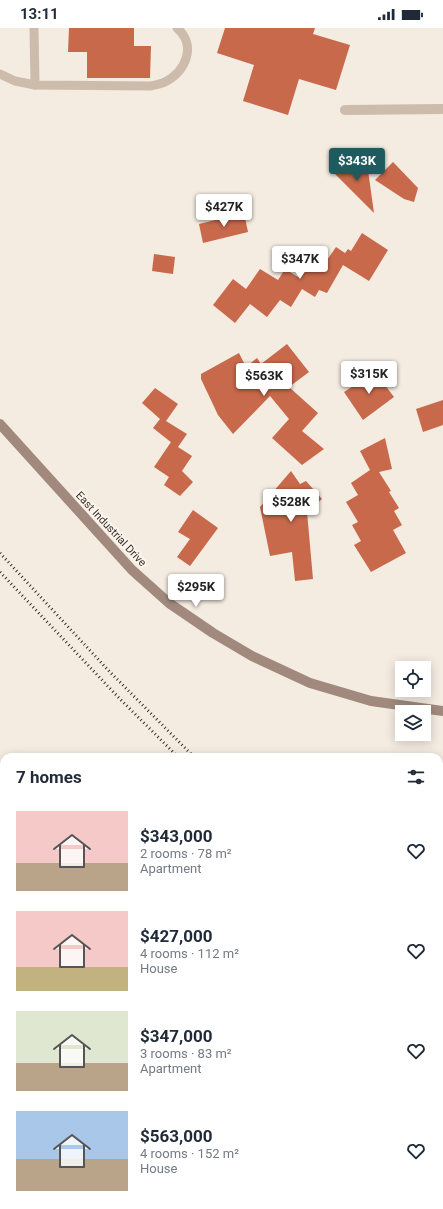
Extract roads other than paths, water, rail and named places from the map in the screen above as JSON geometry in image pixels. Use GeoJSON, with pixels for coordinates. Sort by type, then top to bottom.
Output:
{"type":"FeatureCollection","features":[{"type":"Feature","properties":{"kind":"street"},"geometry":{"type":"LineString","coordinates":[[345,110],[443,109]]}},
{"type":"Feature","properties":{"kind":"street","name":"East Industrial Drive"},"geometry":{"type":"LineString","coordinates":[[0,424],[132,570],[169,603],[213,633],[252,656],[310,683],[371,701],[443,711]]}},
{"type":"Feature","properties":{"kind":"lane"},"geometry":{"type":"LineString","coordinates":[[34,28],[35,85]]}},
{"type":"Feature","properties":{"kind":"lane"},"geometry":{"type":"LineString","coordinates":[[0,74],[15,81],[35,85],[150,86],[164,83],[174,76],[183,66],[188,53],[187,41],[177,28]]}},
{"type":"Feature","properties":{"kind":"railway"},"geometry":{"type":"LineString","coordinates":[[0,553],[108,670],[190,753]]}},
{"type":"Feature","properties":{"kind":"railway"},"geometry":{"type":"LineString","coordinates":[[0,572],[119,698],[174,753]]}}]}
